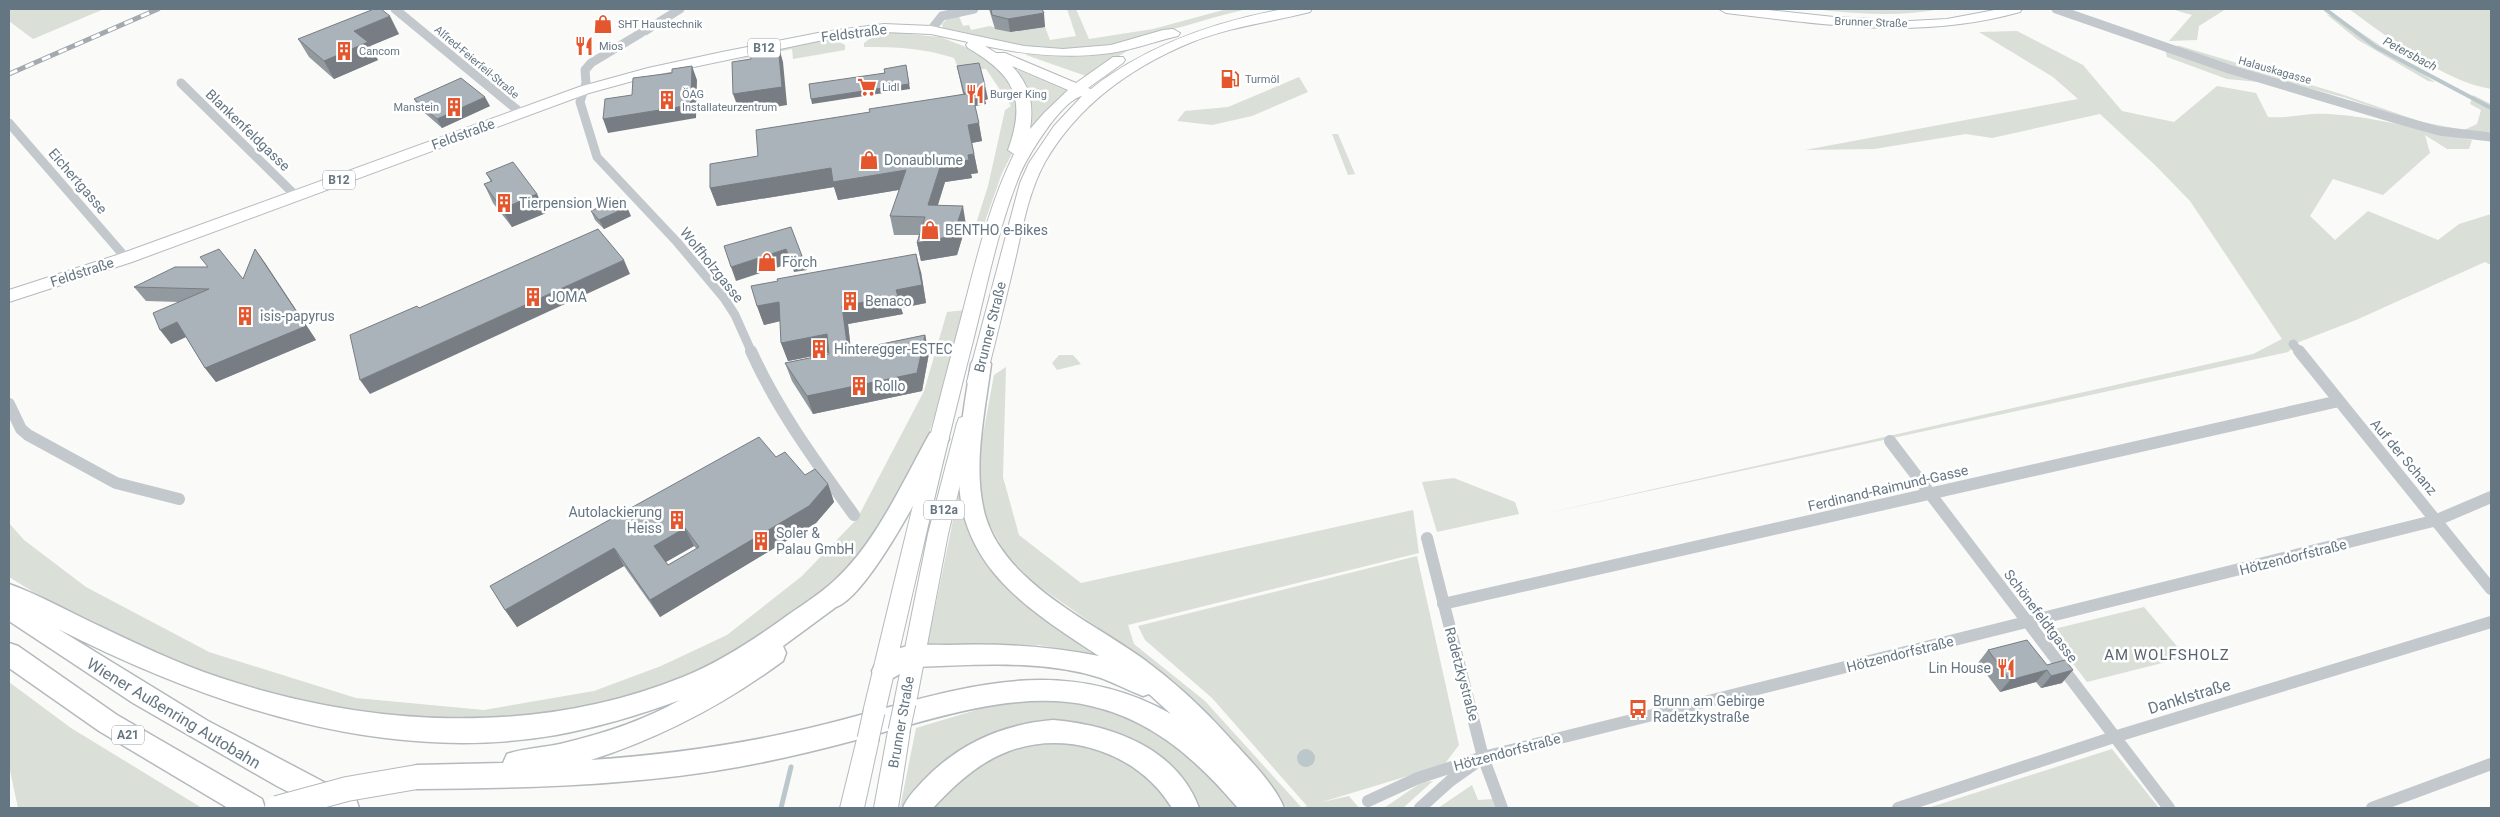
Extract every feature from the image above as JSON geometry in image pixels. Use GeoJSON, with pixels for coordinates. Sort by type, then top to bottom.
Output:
{"type":"FeatureCollection","features":[{"type":"Feature","properties":{"kind":"highway"},"geometry":{"type":"LineString","coordinates":[[981,364],[972,444],[970,483],[974,516],[988,547],[1011,578],[1044,606],[1134,666],[1175,701],[1222,746],[1271,808]]}},
{"type":"Feature","properties":{"kind":"highway"},"geometry":{"type":"LineString","coordinates":[[277,808],[314,796],[373,782],[418,777],[578,752],[639,732],[695,706],[746,675],[803,630],[844,587],[882,539],[938,439]]}},
{"type":"Feature","properties":{"kind":"highway"},"geometry":{"type":"LineString","coordinates":[[9,594],[56,615],[150,662],[225,690],[309,715],[380,727],[457,732],[525,729],[581,720],[636,706],[690,686],[737,662],[796,624],[844,587]]}},
{"type":"Feature","properties":{"kind":"highway","name":"Wiener Außenring Autobahn"},"geometry":{"type":"LineString","coordinates":[[9,607],[37,629],[180,719],[265,767],[346,808]]}},
{"type":"Feature","properties":{"kind":"highway","name":"A21"},"geometry":{"type":"LineString","coordinates":[[9,654],[108,723],[252,808]]}},
{"type":"Feature","properties":{"kind":"highway"},"geometry":{"type":"LineString","coordinates":[[884,671],[898,660],[914,656],[1004,654],[1061,659],[1104,668],[1175,701]]}},
{"type":"Feature","properties":{"kind":"highway"},"geometry":{"type":"LineString","coordinates":[[418,777],[515,775],[642,768],[737,755],[836,734],[953,702],[1003,692],[1044,689],[1081,692],[1120,702],[1160,720],[1197,747],[1226,774],[1255,808]]}},
{"type":"Feature","properties":{"kind":"highway"},"geometry":{"type":"LineString","coordinates":[[916,808],[939,782],[971,757],[991,746],[1018,736],[1047,731],[1076,732],[1129,749],[1151,764],[1171,784],[1186,808]]}},
{"type":"Feature","properties":{"kind":"main road","name":"Brunner Straße"},"geometry":{"type":"LineString","coordinates":[[852,808],[938,439],[993,232],[1012,175],[1028,142],[1054,110],[1126,55],[1173,34],[1258,9]]}},
{"type":"Feature","properties":{"kind":"main road","name":"Brunner Straße"},"geometry":{"type":"LineString","coordinates":[[886,808],[899,731],[938,534],[1018,215],[1033,172],[1085,88],[1116,76],[1140,61],[1180,42],[1233,24],[1305,9]]}},
{"type":"Feature","properties":{"kind":"main road","name":"Brunner Straße"},"geometry":{"type":"LineString","coordinates":[[1726,9],[1809,19],[1887,24],[1963,20],[2015,9]]}},
{"type":"Feature","properties":{"kind":"main road","name":"Brunner Straße"},"geometry":{"type":"LineString","coordinates":[[1787,9],[1893,16],[1940,14],[1977,9]]}},
{"type":"Feature","properties":{"kind":"main road","name":"Feldstraße"},"geometry":{"type":"LineString","coordinates":[[9,296],[126,258],[584,90],[648,72],[832,35],[884,28],[931,30]]}},
{"type":"Feature","properties":{"kind":"main road","name":"B12"},"geometry":{"type":"LineString","coordinates":[[931,30],[968,40],[1085,88]]}},
{"type":"Feature","properties":{"kind":"main road"},"geometry":{"type":"LineString","coordinates":[[968,40],[1024,50],[1062,53],[1112,49],[1163,34],[1173,34]]}},
{"type":"Feature","properties":{"kind":"main road","name":"B12a"},"geometry":{"type":"LineString","coordinates":[[968,40],[994,56],[1010,70],[1017,80],[1024,99],[1025,126],[993,208],[993,232]]}},
{"type":"Feature","properties":{"kind":"street","name":"Alfred-Feierfeil-Straße"},"geometry":{"type":"LineString","coordinates":[[395,9],[521,113]]}},
{"type":"Feature","properties":{"kind":"street","name":"Wolfholzgasse"},"geometry":{"type":"LineString","coordinates":[[680,9],[591,63],[585,70],[586,83],[580,102],[597,157],[677,242],[724,298],[734,315],[767,386],[795,433],[854,515]]}},
{"type":"Feature","properties":{"kind":"street"},"geometry":{"type":"LineString","coordinates":[[931,30],[942,16],[974,9]]}},
{"type":"Feature","properties":{"kind":"street","name":"Halauskagasse"},"geometry":{"type":"LineString","coordinates":[[2056,9],[2229,69],[2396,119],[2440,131],[2491,137]]}},
{"type":"Feature","properties":{"kind":"street","name":"Blankenfeldgasse"},"geometry":{"type":"LineString","coordinates":[[181,83],[296,196]]}},
{"type":"Feature","properties":{"kind":"street","name":"Eichertgasse"},"geometry":{"type":"LineString","coordinates":[[9,123],[126,258]]}},
{"type":"Feature","properties":{"kind":"street","name":"Auf der Schanz"},"geometry":{"type":"LineString","coordinates":[[2293,344],[2491,589]]}},
{"type":"Feature","properties":{"kind":"street","name":"Ferdinand-Raimund-Gasse"},"geometry":{"type":"LineString","coordinates":[[1443,604],[2339,401]]}},
{"type":"Feature","properties":{"kind":"street"},"geometry":{"type":"LineString","coordinates":[[9,404],[20,429],[28,435],[116,483],[179,499]]}},
{"type":"Feature","properties":{"kind":"street","name":"Schönefeldtgasse"},"geometry":{"type":"LineString","coordinates":[[1890,441],[2169,808]]}},
{"type":"Feature","properties":{"kind":"street","name":"Hötzendorfstraße"},"geometry":{"type":"LineString","coordinates":[[1368,801],[1418,778],[1483,757],[2437,520],[2491,497]]}},
{"type":"Feature","properties":{"kind":"street","name":"Radetzkystraße"},"geometry":{"type":"LineString","coordinates":[[1427,538],[1483,757],[1502,808]]}},
{"type":"Feature","properties":{"kind":"street","name":"Danklstraße"},"geometry":{"type":"LineString","coordinates":[[1898,808],[2114,737],[2491,622]]}},
{"type":"Feature","properties":{"kind":"street"},"geometry":{"type":"LineString","coordinates":[[1420,808],[1450,781],[1483,757]]}},
{"type":"Feature","properties":{"kind":"street"},"geometry":{"type":"LineString","coordinates":[[2372,808],[2491,764]]}},
{"type":"Feature","properties":{"kind":"shaded area"},"geometry":{"type":"Polygon","coordinates":[[[9,9],[104,9],[33,39],[9,21],[9,9]]]}},
{"type":"Feature","properties":{"kind":"shaded area"},"geometry":{"type":"Polygon","coordinates":[[[1067,9],[1076,9],[1089,39],[1153,29],[1227,9],[1247,9],[1128,41],[1080,49],[1055,50],[1012,45],[943,28],[942,24],[949,17],[959,16],[963,26],[969,25],[971,30],[990,26],[1010,32],[1045,27],[1050,40],[1076,36],[1067,9]]]}},
{"type":"Feature","properties":{"kind":"shaded area"},"geometry":{"type":"Polygon","coordinates":[[[1813,9],[1941,9],[1926,12],[1877,14],[1813,9]]]}},
{"type":"Feature","properties":{"kind":"shaded area"},"geometry":{"type":"Polygon","coordinates":[[[2171,9],[2226,9],[2199,26],[2197,40],[2169,41],[2192,15],[2171,9]]]}},
{"type":"Feature","properties":{"kind":"shaded area"},"geometry":{"type":"Polygon","coordinates":[[[2349,9],[2491,9],[2491,89],[2454,77],[2436,68],[2399,45],[2349,9]]]}},
{"type":"Feature","properties":{"kind":"shaded area"},"geometry":{"type":"Polygon","coordinates":[[[2326,14],[2342,20],[2435,82],[2428,81],[2358,40],[2326,14]]]}},
{"type":"Feature","properties":{"kind":"shaded area"},"geometry":{"type":"Polygon","coordinates":[[[2017,31],[2083,65],[2122,111],[2174,122],[2217,86],[2256,93],[2268,117],[2321,114],[2347,116],[2383,121],[2472,140],[2469,149],[2447,149],[2425,135],[2430,153],[2383,195],[2333,179],[2310,216],[2335,240],[2368,211],[2438,240],[2459,224],[2491,214],[2491,265],[2485,262],[2356,320],[2299,342],[2288,352],[1543,514],[2253,354],[2282,339],[2190,201],[2156,166],[2100,114],[1992,138],[1966,134],[1874,149],[1805,150],[2078,99],[2053,77],[1979,32],[2017,31]]]}},
{"type":"Feature","properties":{"kind":"shaded area"},"geometry":{"type":"Polygon","coordinates":[[[888,32],[940,37],[984,54],[1000,65],[1019,98],[1015,148],[1002,173],[982,230],[974,230],[988,186],[1005,110],[1011,106],[986,69],[959,70],[954,58],[921,50],[864,47],[864,43],[871,38],[888,32]]]}},
{"type":"Feature","properties":{"kind":"shaded area"},"geometry":{"type":"Polygon","coordinates":[[[833,39],[845,45],[845,50],[793,59],[792,49],[731,61],[785,47],[833,39]]]}},
{"type":"Feature","properties":{"kind":"shaded area"},"geometry":{"type":"Polygon","coordinates":[[[2177,45],[2341,94],[2422,122],[2464,130],[2477,124],[2481,110],[2470,104],[2473,95],[2491,104],[2491,132],[2435,129],[2346,98],[2261,75],[2179,48],[2177,45]]]}},
{"type":"Feature","properties":{"kind":"shaded area"},"geometry":{"type":"Polygon","coordinates":[[[1132,48],[1086,76],[1026,55],[1029,53],[1081,54],[1132,48]]]}},
{"type":"Feature","properties":{"kind":"shaded area"},"geometry":{"type":"Polygon","coordinates":[[[2165,49],[2259,82],[2227,79],[2167,57],[2165,49]]]}},
{"type":"Feature","properties":{"kind":"shaded area"},"geometry":{"type":"Polygon","coordinates":[[[1019,70],[1067,91],[1034,126],[1030,125],[1028,92],[1016,71],[1019,70]]]}},
{"type":"Feature","properties":{"kind":"shaded area"},"geometry":{"type":"Polygon","coordinates":[[[1299,77],[1308,92],[1252,116],[1212,125],[1177,121],[1185,111],[1228,107],[1299,77]]]}},
{"type":"Feature","properties":{"kind":"shaded area"},"geometry":{"type":"Polygon","coordinates":[[[1332,134],[1338,134],[1355,174],[1348,175],[1332,134]]]}},
{"type":"Feature","properties":{"kind":"shaded area"},"geometry":{"type":"Polygon","coordinates":[[[965,310],[944,390],[927,439],[891,512],[852,563],[805,608],[748,647],[662,687],[552,715],[440,724],[334,712],[188,667],[61,609],[9,577],[9,523],[24,540],[86,587],[209,652],[356,698],[484,710],[594,691],[661,666],[727,635],[802,576],[857,519],[924,391],[947,312],[965,310]]]}},
{"type":"Feature","properties":{"kind":"shaded area"},"geometry":{"type":"Polygon","coordinates":[[[1059,355],[1073,355],[1081,364],[1057,370],[1052,363],[1059,355]]]}},
{"type":"Feature","properties":{"kind":"shaded area"},"geometry":{"type":"Polygon","coordinates":[[[1006,367],[1003,477],[1019,535],[1081,583],[1413,510],[1419,553],[1128,625],[1134,644],[1205,701],[1302,808],[1287,808],[1225,734],[1167,681],[1127,648],[1030,580],[1005,552],[987,520],[979,489],[981,445],[994,375],[1006,367]]]}},
{"type":"Feature","properties":{"kind":"shaded area"},"geometry":{"type":"Polygon","coordinates":[[[1454,478],[1515,502],[1519,514],[1437,532],[1422,482],[1454,478]]]}},
{"type":"Feature","properties":{"kind":"shaded area"},"geometry":{"type":"Polygon","coordinates":[[[960,486],[970,522],[1101,654],[1099,656],[1039,645],[924,647],[933,618],[960,486]]]}},
{"type":"Feature","properties":{"kind":"shaded area"},"geometry":{"type":"Polygon","coordinates":[[[1417,556],[1459,745],[1444,765],[1322,802],[1349,796],[1359,808],[1302,808],[1307,806],[1212,698],[1145,640],[1138,626],[1417,556]]]}},
{"type":"Feature","properties":{"kind":"shaded area"},"geometry":{"type":"Polygon","coordinates":[[[2144,607],[2186,657],[2087,682],[2052,636],[2054,629],[2144,607]]]}},
{"type":"Feature","properties":{"kind":"shaded area"},"geometry":{"type":"Polygon","coordinates":[[[9,682],[71,728],[202,808],[18,808],[9,766],[9,682]]]}},
{"type":"Feature","properties":{"kind":"shaded area"},"geometry":{"type":"Polygon","coordinates":[[[1029,699],[1064,702],[1095,708],[1122,716],[1148,727],[1194,760],[1241,808],[1198,808],[1189,791],[1165,760],[1134,739],[1076,722],[1032,725],[926,782],[900,808],[916,728],[983,708],[1029,699]]]}},
{"type":"Feature","properties":{"kind":"shaded area"},"geometry":{"type":"Polygon","coordinates":[[[1081,739],[1124,756],[1164,791],[1170,808],[930,808],[960,774],[973,763],[991,753],[1016,746],[1081,739]]]}},
{"type":"Feature","properties":{"kind":"shaded area"},"geometry":{"type":"Polygon","coordinates":[[[1306,749],[1312,752],[1315,758],[1312,764],[1306,767],[1300,764],[1297,758],[1300,752],[1306,749]]]}},
{"type":"Feature","properties":{"kind":"shaded area"},"geometry":{"type":"Polygon","coordinates":[[[2112,749],[2159,808],[1928,808],[2112,749]]]}},
{"type":"Feature","properties":{"kind":"shaded area"},"geometry":{"type":"Polygon","coordinates":[[[1433,781],[1403,808],[1384,808],[1422,782],[1433,781]]]}},
{"type":"Feature","properties":{"kind":"shaded area"},"geometry":{"type":"Polygon","coordinates":[[[1472,785],[1478,800],[1493,799],[1496,808],[1438,808],[1472,785]]]}},
{"type":"Feature","properties":{"kind":"building"},"geometry":{"type":"Polygon","coordinates":[[[374,9],[381,9],[390,16],[354,31],[368,42],[324,61],[298,39],[374,9]]]}},
{"type":"Feature","properties":{"kind":"building"},"geometry":{"type":"Polygon","coordinates":[[[991,9],[1042,9],[1044,13],[1008,19],[992,15],[991,9]]]}},
{"type":"Feature","properties":{"kind":"building"},"geometry":{"type":"Polygon","coordinates":[[[778,44],[782,87],[733,94],[732,62],[751,59],[750,47],[778,44]]]}},
{"type":"Feature","properties":{"kind":"building"},"geometry":{"type":"Polygon","coordinates":[[[979,63],[985,85],[982,86],[983,90],[964,93],[957,66],[979,63]]]}},
{"type":"Feature","properties":{"kind":"building","name":"Lidl"},"geometry":{"type":"Polygon","coordinates":[[[906,65],[909,84],[811,99],[809,84],[885,73],[884,69],[906,65]]]}},
{"type":"Feature","properties":{"kind":"building"},"geometry":{"type":"Polygon","coordinates":[[[692,66],[691,105],[603,119],[605,99],[632,95],[633,78],[672,73],[672,69],[692,66]]]}},
{"type":"Feature","properties":{"kind":"building"},"geometry":{"type":"Polygon","coordinates":[[[461,78],[485,97],[437,119],[414,99],[461,78]]]}},
{"type":"Feature","properties":{"kind":"building"},"geometry":{"type":"Polygon","coordinates":[[[972,93],[979,123],[968,125],[974,154],[968,155],[969,160],[941,164],[928,205],[963,206],[953,236],[917,243],[925,217],[890,216],[906,170],[833,182],[831,168],[710,188],[710,164],[758,156],[756,130],[870,112],[869,109],[972,93]]]}},
{"type":"Feature","properties":{"kind":"building"},"geometry":{"type":"Polygon","coordinates":[[[513,162],[537,194],[502,209],[484,184],[492,181],[486,173],[513,162]]]}},
{"type":"Feature","properties":{"kind":"building"},"geometry":{"type":"Polygon","coordinates":[[[619,198],[627,207],[599,220],[591,211],[619,198]]]}},
{"type":"Feature","properties":{"kind":"building"},"geometry":{"type":"Polygon","coordinates":[[[791,227],[802,256],[790,259],[786,249],[731,267],[724,246],[791,227]]]}},
{"type":"Feature","properties":{"kind":"building"},"geometry":{"type":"Polygon","coordinates":[[[598,229],[624,260],[360,380],[350,335],[417,306],[419,308],[598,229]]]}},
{"type":"Feature","properties":{"kind":"building","name":"isis-papyrus"},"geometry":{"type":"Polygon","coordinates":[[[219,249],[243,279],[255,249],[306,326],[205,368],[177,322],[160,330],[153,313],[209,289],[134,287],[175,267],[208,267],[200,257],[219,249]]]}},
{"type":"Feature","properties":{"kind":"building"},"geometry":{"type":"Polygon","coordinates":[[[916,254],[922,285],[896,290],[898,296],[842,306],[848,351],[925,335],[917,373],[807,396],[785,363],[829,354],[827,334],[781,343],[779,302],[757,306],[751,286],[778,281],[777,279],[916,254]]]}},
{"type":"Feature","properties":{"kind":"building"},"geometry":{"type":"Polygon","coordinates":[[[759,437],[776,457],[785,452],[805,475],[815,469],[828,484],[809,506],[650,600],[614,548],[505,610],[490,586],[759,437]],[[685,528],[654,546],[668,565],[699,547],[685,528]]]}},
{"type":"Feature","properties":{"kind":"building"},"geometry":{"type":"Polygon","coordinates":[[[2027,640],[2047,665],[2065,660],[2073,670],[2051,676],[2047,670],[2010,680],[1988,650],[2027,640]]]}},
{"type":"Feature","properties":{"kind":"waterway","name":"Petersbach"},"geometry":{"type":"LineString","coordinates":[[2325,9],[2376,47],[2491,108]]}},
{"type":"Feature","properties":{"kind":"waterway"},"geometry":{"type":"LineString","coordinates":[[781,808],[791,767]]}},
{"type":"Feature","properties":{"kind":"railway"},"geometry":{"type":"LineString","coordinates":[[9,74],[158,9]]}},
{"type":"Feature","properties":{"kind":"place","name":"SHT Haustechnik"},"geometry":{"type":"Point","coordinates":[603,24]}},
{"type":"Feature","properties":{"kind":"place","name":"Mios"},"geometry":{"type":"Point","coordinates":[584,46]}},
{"type":"Feature","properties":{"kind":"place","name":"Cancom"},"geometry":{"type":"Point","coordinates":[344,51]}},
{"type":"Feature","properties":{"kind":"place","name":"Turmöl"},"geometry":{"type":"Point","coordinates":[1230,79]}},
{"type":"Feature","properties":{"kind":"place","name":"Lidl"},"geometry":{"type":"Point","coordinates":[867,87]}},
{"type":"Feature","properties":{"kind":"place","name":"Burger King"},"geometry":{"type":"Point","coordinates":[975,94]}},
{"type":"Feature","properties":{"kind":"place","name":"ÖAG Installateurzentrum"},"geometry":{"type":"Point","coordinates":[667,100]}},
{"type":"Feature","properties":{"kind":"place","name":"Manstein"},"geometry":{"type":"Point","coordinates":[454,107]}},
{"type":"Feature","properties":{"kind":"place","name":"Donaublume"},"geometry":{"type":"Point","coordinates":[869,160]}},
{"type":"Feature","properties":{"kind":"place","name":"Tierpension Wien"},"geometry":{"type":"Point","coordinates":[504,203]}},
{"type":"Feature","properties":{"kind":"place","name":"BENTHO e-Bikes"},"geometry":{"type":"Point","coordinates":[930,230]}},
{"type":"Feature","properties":{"kind":"place","name":"Förch"},"geometry":{"type":"Point","coordinates":[767,262]}},
{"type":"Feature","properties":{"kind":"place","name":"JOMA"},"geometry":{"type":"Point","coordinates":[533,297]}},
{"type":"Feature","properties":{"kind":"place","name":"Benaco"},"geometry":{"type":"Point","coordinates":[850,301]}},
{"type":"Feature","properties":{"kind":"place","name":"isis-papyrus"},"geometry":{"type":"Point","coordinates":[245,316]}},
{"type":"Feature","properties":{"kind":"place","name":"Hinteregger-ESTEC"},"geometry":{"type":"Point","coordinates":[819,349]}},
{"type":"Feature","properties":{"kind":"place","name":"Rollo"},"geometry":{"type":"Point","coordinates":[859,386]}},
{"type":"Feature","properties":{"kind":"place","name":"Autolackierung Heiss"},"geometry":{"type":"Point","coordinates":[677,520]}},
{"type":"Feature","properties":{"kind":"place","name":"Soler & Palau GmbH"},"geometry":{"type":"Point","coordinates":[761,541]}},
{"type":"Feature","properties":{"kind":"place","name":"Lin House"},"geometry":{"type":"Point","coordinates":[2006,668]}},
{"type":"Feature","properties":{"kind":"place","name":"Brunn am Gebirge Radetzkystraße"},"geometry":{"type":"Point","coordinates":[1638,709]}},
{"type":"Feature","properties":{"kind":"district","name":"AM WOLFSHOLZ"},"geometry":{"type":"Point","coordinates":[2167,655]}}]}
